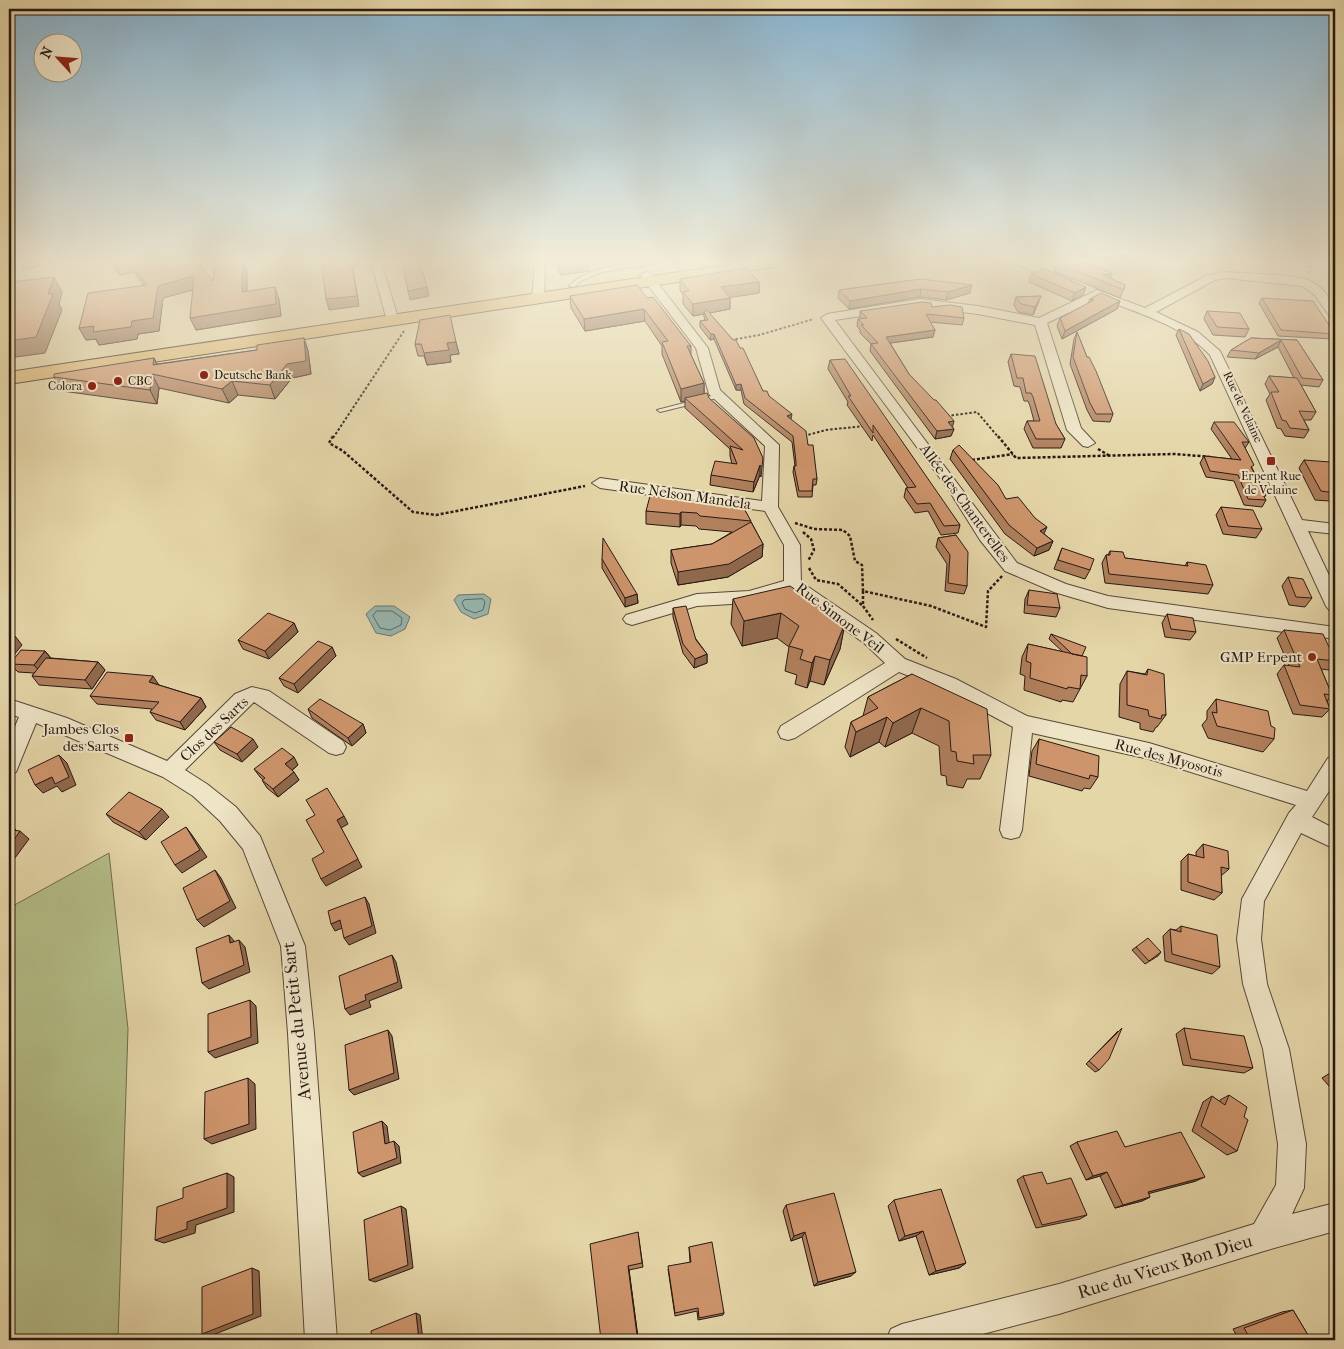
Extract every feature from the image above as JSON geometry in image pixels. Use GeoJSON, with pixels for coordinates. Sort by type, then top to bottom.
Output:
{"type":"FeatureCollection","features":[{"type":"Feature","properties":{"kind":"main road"},"geometry":{"type":"LineString","coordinates":[[9,370],[341,325]]}},
{"type":"Feature","properties":{"kind":"main road"},"geometry":{"type":"LineString","coordinates":[[9,378],[348,325]]}},
{"type":"Feature","properties":{"kind":"street"},"geometry":{"type":"LineString","coordinates":[[684,325],[701,346],[714,391],[772,446],[772,511]]}},
{"type":"Feature","properties":{"kind":"street","name":"Allée des Chanterelles"},"geometry":{"type":"LineString","coordinates":[[833,325],[894,409],[938,465],[986,536],[1011,567],[1060,588],[1108,602],[1335,633]]}},
{"type":"Feature","properties":{"kind":"street"},"geometry":{"type":"LineString","coordinates":[[1041,325],[1074,430],[1088,443]]}},
{"type":"Feature","properties":{"kind":"street","name":"Rue de Velaine"},"geometry":{"type":"LineString","coordinates":[[1170,325],[1200,339],[1216,354],[1335,606]]}},
{"type":"Feature","properties":{"kind":"street","name":"Rue Nelson Mandela"},"geometry":{"type":"LineString","coordinates":[[600,483],[772,511]]}},
{"type":"Feature","properties":{"kind":"street","name":"Rue Simone Veil"},"geometry":{"type":"LineString","coordinates":[[772,511],[792,545],[792,584],[870,638],[898,664],[925,673],[988,703],[1023,723]]}},
{"type":"Feature","properties":{"kind":"street"},"geometry":{"type":"LineString","coordinates":[[1298,525],[1335,529]]}},
{"type":"Feature","properties":{"kind":"street"},"geometry":{"type":"LineString","coordinates":[[632,619],[698,600],[749,597],[792,584]]}},
{"type":"Feature","properties":{"kind":"street"},"geometry":{"type":"LineString","coordinates":[[788,732],[898,664]]}},
{"type":"Feature","properties":{"kind":"street","name":"Clos des Sarts"},"geometry":{"type":"LineString","coordinates":[[170,772],[242,699],[252,694],[262,696],[336,747]]}},
{"type":"Feature","properties":{"kind":"street"},"geometry":{"type":"LineString","coordinates":[[9,766],[19,709]]}},
{"type":"Feature","properties":{"kind":"street","name":"Avenue du Petit Sart"},"geometry":{"type":"LineString","coordinates":[[19,709],[170,772],[200,790],[228,814],[252,843],[293,946],[302,1033],[321,1340]]}},
{"type":"Feature","properties":{"kind":"street"},"geometry":{"type":"LineString","coordinates":[[1011,830],[1023,723]]}},
{"type":"Feature","properties":{"kind":"street","name":"Rue des Myosotis"},"geometry":{"type":"LineString","coordinates":[[1023,723],[1149,751],[1316,800],[1335,839]]}},
{"type":"Feature","properties":{"kind":"street","name":"Rue du Vieux Bon Dieu"},"geometry":{"type":"LineString","coordinates":[[902,1340],[1058,1300],[1264,1236],[1290,1188],[1292,1144],[1276,1049],[1255,984],[1250,931],[1253,899],[1316,800],[1335,764]]}},
{"type":"Feature","properties":{"kind":"street"},"geometry":{"type":"LineString","coordinates":[[1264,1236],[1335,1217]]}},
{"type":"Feature","properties":{"kind":"lane"},"geometry":{"type":"LineString","coordinates":[[660,410],[719,396]]}},
{"type":"Feature","properties":{"kind":"path"},"geometry":{"type":"LineString","coordinates":[[407,325],[329,443],[343,451],[413,512],[436,515],[600,483]]}},
{"type":"Feature","properties":{"kind":"path"},"geometry":{"type":"LineString","coordinates":[[701,346],[759,335],[792,325]]}},
{"type":"Feature","properties":{"kind":"path"},"geometry":{"type":"LineString","coordinates":[[942,417],[977,412],[1016,458],[1174,454],[1212,457]]}},
{"type":"Feature","properties":{"kind":"path"},"geometry":{"type":"LineString","coordinates":[[772,446],[826,430],[870,425]]}},
{"type":"Feature","properties":{"kind":"path"},"geometry":{"type":"LineString","coordinates":[[938,465],[1013,454]]}},
{"type":"Feature","properties":{"kind":"path"},"geometry":{"type":"LineString","coordinates":[[772,511],[798,524],[814,529],[843,530],[850,536],[855,561],[862,565],[863,606]]}},
{"type":"Feature","properties":{"kind":"path"},"geometry":{"type":"LineString","coordinates":[[798,524],[810,540],[814,550],[807,562],[816,580],[838,584],[863,606],[876,625]]}},
{"type":"Feature","properties":{"kind":"path"},"geometry":{"type":"LineString","coordinates":[[863,591],[931,606],[986,627],[988,591],[1011,567]]}},
{"type":"Feature","properties":{"kind":"path"},"geometry":{"type":"LineString","coordinates":[[889,635],[907,644],[930,660],[925,673]]}},
{"type":"Feature","properties":{"kind":"green space"},"geometry":{"type":"Polygon","coordinates":[[[109,853],[128,1029],[118,1340],[9,1340],[9,908],[109,853]]]}},
{"type":"Feature","properties":{"kind":"water"},"geometry":{"type":"Polygon","coordinates":[[[484,594],[491,599],[488,614],[474,619],[461,612],[454,600],[458,595],[484,594]]]}},
{"type":"Feature","properties":{"kind":"water"},"geometry":{"type":"Polygon","coordinates":[[[375,606],[394,606],[410,617],[405,629],[391,636],[376,633],[366,614],[375,606]]]}},
{"type":"Feature","properties":{"kind":"building"},"geometry":{"type":"Polygon","coordinates":[[[9,325],[41,325],[36,337],[9,341],[9,325]]]}},
{"type":"Feature","properties":{"kind":"building"},"geometry":{"type":"Polygon","coordinates":[[[80,325],[131,325],[131,327],[93,332],[94,326],[79,328],[80,325]]]}},
{"type":"Feature","properties":{"kind":"building"},"geometry":{"type":"Polygon","coordinates":[[[419,325],[452,325],[456,342],[447,343],[449,350],[424,353],[421,344],[415,344],[419,325]]]}},
{"type":"Feature","properties":{"kind":"building"},"geometry":{"type":"Polygon","coordinates":[[[656,325],[675,325],[691,346],[687,346],[704,383],[681,389],[662,342],[668,341],[656,325]]]}},
{"type":"Feature","properties":{"kind":"building"},"geometry":{"type":"Polygon","coordinates":[[[703,325],[720,325],[733,340],[736,340],[740,348],[743,348],[763,391],[767,391],[769,396],[792,414],[787,416],[806,431],[808,445],[813,445],[817,479],[813,479],[812,491],[799,491],[794,466],[796,466],[796,462],[793,436],[745,398],[741,384],[736,385],[714,334],[711,334],[703,325]]]}},
{"type":"Feature","properties":{"kind":"building"},"geometry":{"type":"Polygon","coordinates":[[[861,325],[932,325],[935,330],[886,337],[909,374],[936,400],[954,421],[948,422],[954,429],[937,431],[871,344],[878,343],[861,325]]]}},
{"type":"Feature","properties":{"kind":"building"},"geometry":{"type":"Polygon","coordinates":[[[1063,325],[1076,325],[1065,331],[1063,325]]]}},
{"type":"Feature","properties":{"kind":"building"},"geometry":{"type":"Polygon","coordinates":[[[1216,325],[1247,325],[1249,329],[1217,327],[1216,325]]]}},
{"type":"Feature","properties":{"kind":"building"},"geometry":{"type":"Polygon","coordinates":[[[1278,325],[1329,325],[1335,334],[1281,330],[1278,325]]]}},
{"type":"Feature","properties":{"kind":"building"},"geometry":{"type":"Polygon","coordinates":[[[1179,329],[1189,334],[1208,361],[1215,377],[1203,384],[1179,329]]]}},
{"type":"Feature","properties":{"kind":"building"},"geometry":{"type":"Polygon","coordinates":[[[1077,332],[1087,357],[1089,357],[1096,371],[1113,414],[1096,414],[1090,403],[1073,357],[1077,332]]]}},
{"type":"Feature","properties":{"kind":"building"},"geometry":{"type":"Polygon","coordinates":[[[304,338],[306,361],[287,364],[270,385],[232,381],[222,389],[152,374],[150,390],[54,377],[54,374],[154,358],[153,365],[257,350],[257,345],[304,338]]]}},
{"type":"Feature","properties":{"kind":"building"},"geometry":{"type":"Polygon","coordinates":[[[1251,338],[1297,340],[1323,380],[1302,378],[1281,340],[1259,353],[1231,350],[1251,338]]]}},
{"type":"Feature","properties":{"kind":"building"},"geometry":{"type":"Polygon","coordinates":[[[1011,354],[1035,356],[1056,424],[1065,439],[1036,439],[1027,421],[1040,421],[1033,397],[1031,393],[1026,393],[1023,378],[1017,378],[1011,354]]]}},
{"type":"Feature","properties":{"kind":"building"},"geometry":{"type":"Polygon","coordinates":[[[845,359],[960,525],[944,526],[930,503],[917,504],[906,488],[916,487],[873,425],[873,433],[848,396],[851,396],[830,360],[845,359]]]}},
{"type":"Feature","properties":{"kind":"building"},"geometry":{"type":"Polygon","coordinates":[[[1269,376],[1297,378],[1316,412],[1299,411],[1309,430],[1290,428],[1286,421],[1282,420],[1271,392],[1279,392],[1269,376]]]}},
{"type":"Feature","properties":{"kind":"building"},"geometry":{"type":"Polygon","coordinates":[[[707,393],[709,398],[754,438],[763,458],[762,467],[760,465],[754,482],[711,475],[715,461],[737,464],[730,446],[743,450],[685,398],[707,393]]]}},
{"type":"Feature","properties":{"kind":"building"},"geometry":{"type":"Polygon","coordinates":[[[1214,422],[1234,422],[1249,442],[1242,442],[1254,465],[1251,467],[1266,495],[1263,495],[1266,500],[1248,499],[1238,475],[1210,471],[1204,456],[1241,460],[1214,422]]]}},
{"type":"Feature","properties":{"kind":"building"},"geometry":{"type":"Polygon","coordinates":[[[959,445],[998,485],[1006,499],[1018,497],[1035,518],[1047,527],[1040,531],[1053,541],[1037,548],[1009,525],[953,450],[959,445]]]}},
{"type":"Feature","properties":{"kind":"building"},"geometry":{"type":"Polygon","coordinates":[[[1304,460],[1330,462],[1335,471],[1335,493],[1321,491],[1304,460]]]}},
{"type":"Feature","properties":{"kind":"building"},"geometry":{"type":"Polygon","coordinates":[[[650,496],[742,505],[751,521],[700,516],[697,513],[681,512],[680,514],[646,511],[650,496]]]}},
{"type":"Feature","properties":{"kind":"building"},"geometry":{"type":"Polygon","coordinates":[[[1221,507],[1253,510],[1262,529],[1228,526],[1221,507]]]}},
{"type":"Feature","properties":{"kind":"building"},"geometry":{"type":"Polygon","coordinates":[[[751,522],[763,544],[729,564],[678,572],[671,550],[712,544],[751,522]]]}},
{"type":"Feature","properties":{"kind":"building"},"geometry":{"type":"Polygon","coordinates":[[[956,535],[968,552],[967,586],[948,583],[950,555],[938,538],[956,535]]]}},
{"type":"Feature","properties":{"kind":"building"},"geometry":{"type":"Polygon","coordinates":[[[603,538],[637,594],[625,598],[602,559],[603,538]]]}},
{"type":"Feature","properties":{"kind":"building"},"geometry":{"type":"Polygon","coordinates":[[[1062,548],[1094,559],[1090,570],[1058,560],[1062,548]]]}},
{"type":"Feature","properties":{"kind":"building"},"geometry":{"type":"Polygon","coordinates":[[[1110,551],[1123,552],[1125,558],[1188,566],[1187,562],[1206,565],[1213,585],[1109,574],[1106,555],[1110,555],[1110,551]]]}},
{"type":"Feature","properties":{"kind":"building"},"geometry":{"type":"Polygon","coordinates":[[[1288,577],[1303,579],[1312,598],[1296,597],[1288,577]]]}},
{"type":"Feature","properties":{"kind":"building"},"geometry":{"type":"Polygon","coordinates":[[[790,586],[845,623],[830,660],[815,656],[812,663],[800,659],[803,650],[789,646],[799,626],[781,613],[744,621],[733,599],[790,586]]]}},
{"type":"Feature","properties":{"kind":"building"},"geometry":{"type":"Polygon","coordinates":[[[1029,590],[1057,594],[1060,608],[1027,605],[1029,590]]]}},
{"type":"Feature","properties":{"kind":"building"},"geometry":{"type":"Polygon","coordinates":[[[686,606],[696,640],[707,654],[695,659],[683,644],[673,608],[686,606]]]}},
{"type":"Feature","properties":{"kind":"building"},"geometry":{"type":"Polygon","coordinates":[[[268,613],[294,623],[265,651],[238,640],[268,613]]]}},
{"type":"Feature","properties":{"kind":"building"},"geometry":{"type":"Polygon","coordinates":[[[1167,614],[1193,618],[1196,632],[1171,629],[1167,614]]]}},
{"type":"Feature","properties":{"kind":"building"},"geometry":{"type":"Polygon","coordinates":[[[1284,630],[1323,634],[1335,660],[1317,659],[1332,695],[1324,694],[1330,709],[1300,705],[1284,665],[1300,667],[1284,630]]]}},
{"type":"Feature","properties":{"kind":"building"},"geometry":{"type":"Polygon","coordinates":[[[1051,634],[1086,647],[1082,656],[1072,654],[1051,634]]]}},
{"type":"Feature","properties":{"kind":"building"},"geometry":{"type":"Polygon","coordinates":[[[9,636],[15,636],[9,644],[9,636]]]}},
{"type":"Feature","properties":{"kind":"building"},"geometry":{"type":"Polygon","coordinates":[[[318,641],[332,647],[294,684],[279,678],[318,641]]]}},
{"type":"Feature","properties":{"kind":"building"},"geometry":{"type":"Polygon","coordinates":[[[1028,644],[1087,657],[1087,676],[1081,675],[1080,689],[1068,687],[1067,689],[1030,678],[1031,663],[1026,661],[1028,644]]]}},
{"type":"Feature","properties":{"kind":"building"},"geometry":{"type":"Polygon","coordinates":[[[21,650],[45,651],[34,665],[10,664],[21,650]]]}},
{"type":"Feature","properties":{"kind":"building"},"geometry":{"type":"Polygon","coordinates":[[[46,658],[98,662],[85,680],[32,676],[46,658]]]}},
{"type":"Feature","properties":{"kind":"building"},"geometry":{"type":"Polygon","coordinates":[[[1148,669],[1164,674],[1166,715],[1162,715],[1161,719],[1149,716],[1148,710],[1127,705],[1127,671],[1147,675],[1148,669]]]}},
{"type":"Feature","properties":{"kind":"building"},"geometry":{"type":"Polygon","coordinates":[[[107,672],[153,676],[149,682],[201,698],[180,722],[150,712],[159,702],[90,696],[107,672]]]}},
{"type":"Feature","properties":{"kind":"building"},"geometry":{"type":"Polygon","coordinates":[[[912,674],[987,709],[991,755],[973,755],[974,764],[957,761],[956,752],[951,751],[949,721],[921,708],[893,723],[887,717],[856,732],[851,722],[878,708],[868,697],[912,674]]]}},
{"type":"Feature","properties":{"kind":"building"},"geometry":{"type":"Polygon","coordinates":[[[320,699],[363,724],[348,738],[308,709],[320,699]]]}},
{"type":"Feature","properties":{"kind":"building"},"geometry":{"type":"Polygon","coordinates":[[[1216,699],[1268,711],[1271,726],[1275,728],[1274,739],[1217,726],[1212,712],[1217,713],[1216,699]]]}},
{"type":"Feature","properties":{"kind":"building"},"geometry":{"type":"Polygon","coordinates":[[[231,727],[253,739],[237,754],[214,742],[231,727]]]}},
{"type":"Feature","properties":{"kind":"building"},"geometry":{"type":"Polygon","coordinates":[[[1039,739],[1099,756],[1098,777],[1090,775],[1089,779],[1036,764],[1039,739]]]}},
{"type":"Feature","properties":{"kind":"building"},"geometry":{"type":"Polygon","coordinates":[[[282,748],[294,757],[285,764],[294,772],[273,789],[262,780],[265,778],[254,769],[282,748]]]}},
{"type":"Feature","properties":{"kind":"building"},"geometry":{"type":"Polygon","coordinates":[[[59,755],[69,777],[55,784],[52,777],[35,785],[28,770],[59,755]]]}},
{"type":"Feature","properties":{"kind":"building"},"geometry":{"type":"Polygon","coordinates":[[[327,788],[344,816],[337,820],[358,859],[321,879],[312,859],[324,852],[306,820],[315,815],[306,800],[327,788]]]}},
{"type":"Feature","properties":{"kind":"building"},"geometry":{"type":"Polygon","coordinates":[[[129,792],[162,809],[139,832],[106,814],[129,792]]]}},
{"type":"Feature","properties":{"kind":"building"},"geometry":{"type":"Polygon","coordinates":[[[9,827],[14,828],[12,830],[20,831],[9,847],[9,827]]]}},
{"type":"Feature","properties":{"kind":"building"},"geometry":{"type":"Polygon","coordinates":[[[186,827],[200,850],[175,865],[161,842],[186,827]]]}},
{"type":"Feature","properties":{"kind":"building"},"geometry":{"type":"Polygon","coordinates":[[[1203,844],[1228,851],[1229,869],[1221,867],[1222,893],[1188,882],[1188,854],[1204,858],[1203,844]]]}},
{"type":"Feature","properties":{"kind":"building"},"geometry":{"type":"Polygon","coordinates":[[[215,870],[230,901],[197,920],[183,888],[215,870]]]}},
{"type":"Feature","properties":{"kind":"building"},"geometry":{"type":"Polygon","coordinates":[[[365,897],[372,926],[344,938],[340,920],[331,924],[328,911],[365,897]]]}},
{"type":"Feature","properties":{"kind":"building"},"geometry":{"type":"Polygon","coordinates":[[[1181,926],[1217,935],[1220,967],[1172,954],[1170,929],[1181,932],[1181,926]]]}},
{"type":"Feature","properties":{"kind":"building"},"geometry":{"type":"Polygon","coordinates":[[[229,935],[230,943],[239,940],[244,965],[202,983],[196,948],[229,935]]]}},
{"type":"Feature","properties":{"kind":"building"},"geometry":{"type":"Polygon","coordinates":[[[1148,938],[1161,952],[1149,961],[1136,947],[1148,938]]]}},
{"type":"Feature","properties":{"kind":"building"},"geometry":{"type":"Polygon","coordinates":[[[392,955],[398,982],[365,995],[366,1000],[345,1009],[339,976],[392,955]]]}},
{"type":"Feature","properties":{"kind":"building"},"geometry":{"type":"Polygon","coordinates":[[[250,1000],[251,1037],[208,1052],[208,1014],[250,1000]]]}},
{"type":"Feature","properties":{"kind":"building"},"geometry":{"type":"Polygon","coordinates":[[[1122,1028],[1109,1059],[1099,1070],[1089,1061],[1122,1028]]]}},
{"type":"Feature","properties":{"kind":"building"},"geometry":{"type":"Polygon","coordinates":[[[1184,1028],[1244,1036],[1253,1068],[1191,1059],[1184,1028]]]}},
{"type":"Feature","properties":{"kind":"building"},"geometry":{"type":"Polygon","coordinates":[[[388,1030],[394,1073],[349,1090],[345,1045],[388,1030]]]}},
{"type":"Feature","properties":{"kind":"building"},"geometry":{"type":"Polygon","coordinates":[[[248,1078],[249,1124],[204,1139],[205,1092],[248,1078]]]}},
{"type":"Feature","properties":{"kind":"building"},"geometry":{"type":"Polygon","coordinates":[[[1229,1095],[1247,1107],[1244,1117],[1248,1120],[1237,1151],[1201,1126],[1212,1096],[1225,1105],[1229,1095]]]}},
{"type":"Feature","properties":{"kind":"building"},"geometry":{"type":"Polygon","coordinates":[[[382,1121],[385,1144],[394,1141],[397,1158],[358,1173],[353,1132],[382,1121]]]}},
{"type":"Feature","properties":{"kind":"building"},"geometry":{"type":"Polygon","coordinates":[[[1117,1131],[1125,1147],[1181,1132],[1205,1177],[1148,1192],[1150,1197],[1123,1205],[1107,1172],[1093,1176],[1077,1142],[1117,1131]]]}},
{"type":"Feature","properties":{"kind":"building"},"geometry":{"type":"Polygon","coordinates":[[[1042,1172],[1047,1184],[1071,1178],[1087,1215],[1042,1225],[1023,1176],[1042,1172]]]}},
{"type":"Feature","properties":{"kind":"building"},"geometry":{"type":"Polygon","coordinates":[[[227,1173],[227,1208],[187,1222],[187,1229],[155,1240],[157,1207],[183,1198],[183,1188],[227,1173]]]}},
{"type":"Feature","properties":{"kind":"building"},"geometry":{"type":"Polygon","coordinates":[[[941,1189],[966,1263],[936,1271],[923,1231],[905,1236],[894,1200],[941,1189]]]}},
{"type":"Feature","properties":{"kind":"building"},"geometry":{"type":"Polygon","coordinates":[[[834,1193],[856,1272],[818,1282],[805,1232],[794,1236],[786,1205],[834,1193]]]}},
{"type":"Feature","properties":{"kind":"building"},"geometry":{"type":"Polygon","coordinates":[[[401,1206],[408,1265],[369,1280],[364,1220],[401,1206]]]}},
{"type":"Feature","properties":{"kind":"building"},"geometry":{"type":"Polygon","coordinates":[[[638,1232],[642,1263],[628,1266],[637,1335],[616,1340],[601,1340],[590,1244],[638,1232]]]}},
{"type":"Feature","properties":{"kind":"building"},"geometry":{"type":"Polygon","coordinates":[[[712,1242],[724,1313],[699,1318],[698,1308],[675,1313],[668,1266],[691,1262],[689,1247],[712,1242]]]}},
{"type":"Feature","properties":{"kind":"building"},"geometry":{"type":"Polygon","coordinates":[[[252,1268],[253,1314],[202,1334],[202,1287],[252,1268]]]}},
{"type":"Feature","properties":{"kind":"building"},"geometry":{"type":"Polygon","coordinates":[[[1293,1310],[1311,1340],[1251,1340],[1244,1328],[1293,1310]]]}},
{"type":"Feature","properties":{"kind":"building"},"geometry":{"type":"Polygon","coordinates":[[[416,1313],[419,1340],[372,1340],[371,1331],[416,1313]]]}},
{"type":"Feature","properties":{"kind":"place","name":"Deutsche Bank"},"geometry":{"type":"Point","coordinates":[204,375]}},
{"type":"Feature","properties":{"kind":"place","name":"CBC"},"geometry":{"type":"Point","coordinates":[118,381]}},
{"type":"Feature","properties":{"kind":"place","name":"Colora"},"geometry":{"type":"Point","coordinates":[92,386]}},
{"type":"Feature","properties":{"kind":"place","name":"Erpent Rue de Velaine"},"geometry":{"type":"Point","coordinates":[1271,461]}},
{"type":"Feature","properties":{"kind":"place","name":"GMP Erpent"},"geometry":{"type":"Point","coordinates":[1312,657]}},
{"type":"Feature","properties":{"kind":"place","name":"Jambes Clos des Sarts"},"geometry":{"type":"Point","coordinates":[129,738]}}]}
